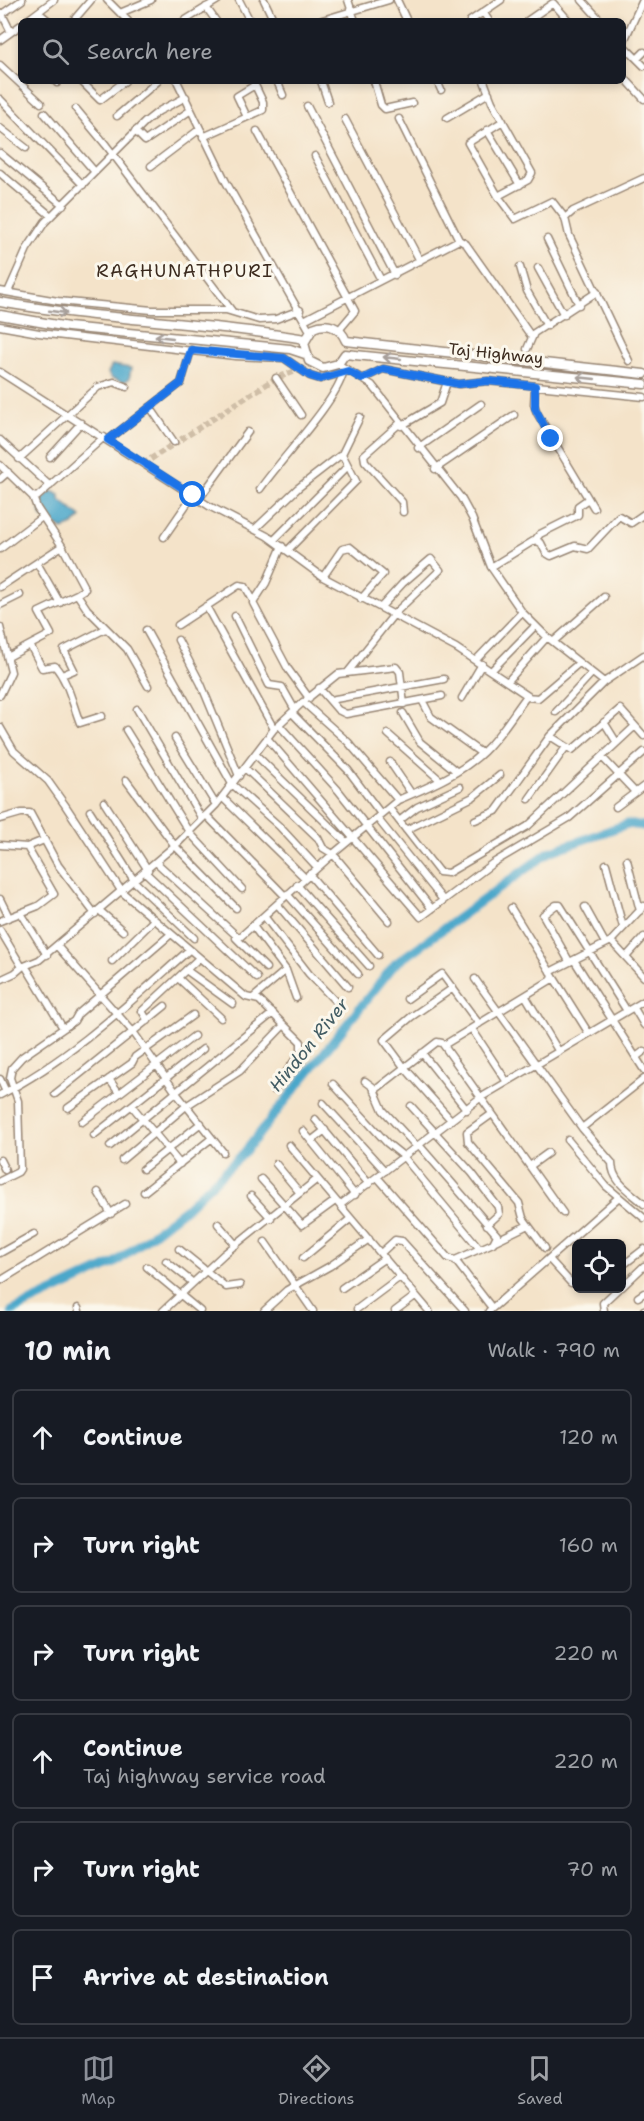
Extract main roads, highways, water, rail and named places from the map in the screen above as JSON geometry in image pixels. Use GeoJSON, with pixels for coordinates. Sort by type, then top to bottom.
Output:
{"type":"FeatureCollection","features":[{"type":"Feature","properties":{"kind":"main road"},"geometry":{"type":"LineString","coordinates":[[0,302],[62,313],[268,333],[305,339]]}},
{"type":"Feature","properties":{"kind":"main road"},"geometry":{"type":"LineString","coordinates":[[0,315],[68,327],[290,350],[305,354],[305,339],[310,331],[324,325],[339,330],[346,341],[644,374]]}},
{"type":"Feature","properties":{"kind":"main road","name":"Taj Highway"},"geometry":{"type":"LineString","coordinates":[[305,354],[312,364],[330,368],[338,364],[345,354],[644,384]]}},
{"type":"Feature","properties":{"kind":"water"},"geometry":{"type":"Polygon","coordinates":[[[112,365],[131,368],[129,379],[124,382],[111,378],[108,373],[112,365]]]}},
{"type":"Feature","properties":{"kind":"water"},"geometry":{"type":"Polygon","coordinates":[[[51,491],[60,495],[60,500],[81,517],[73,525],[63,529],[42,517],[38,503],[51,491]]]}},
{"type":"Feature","properties":{"kind":"waterway","name":"Hindon River"},"geometry":{"type":"LineString","coordinates":[[12,1311],[115,1263],[186,1208],[243,1154],[395,964],[549,852],[627,824],[644,826]]}},
{"type":"Feature","properties":{"kind":"tunnel"},"geometry":{"type":"LineString","coordinates":[[143,464],[276,378],[302,369]]}},
{"type":"Feature","properties":{"kind":"district","name":"RAGHUNATHPURI"},"geometry":{"type":"Point","coordinates":[185,271]}}]}
